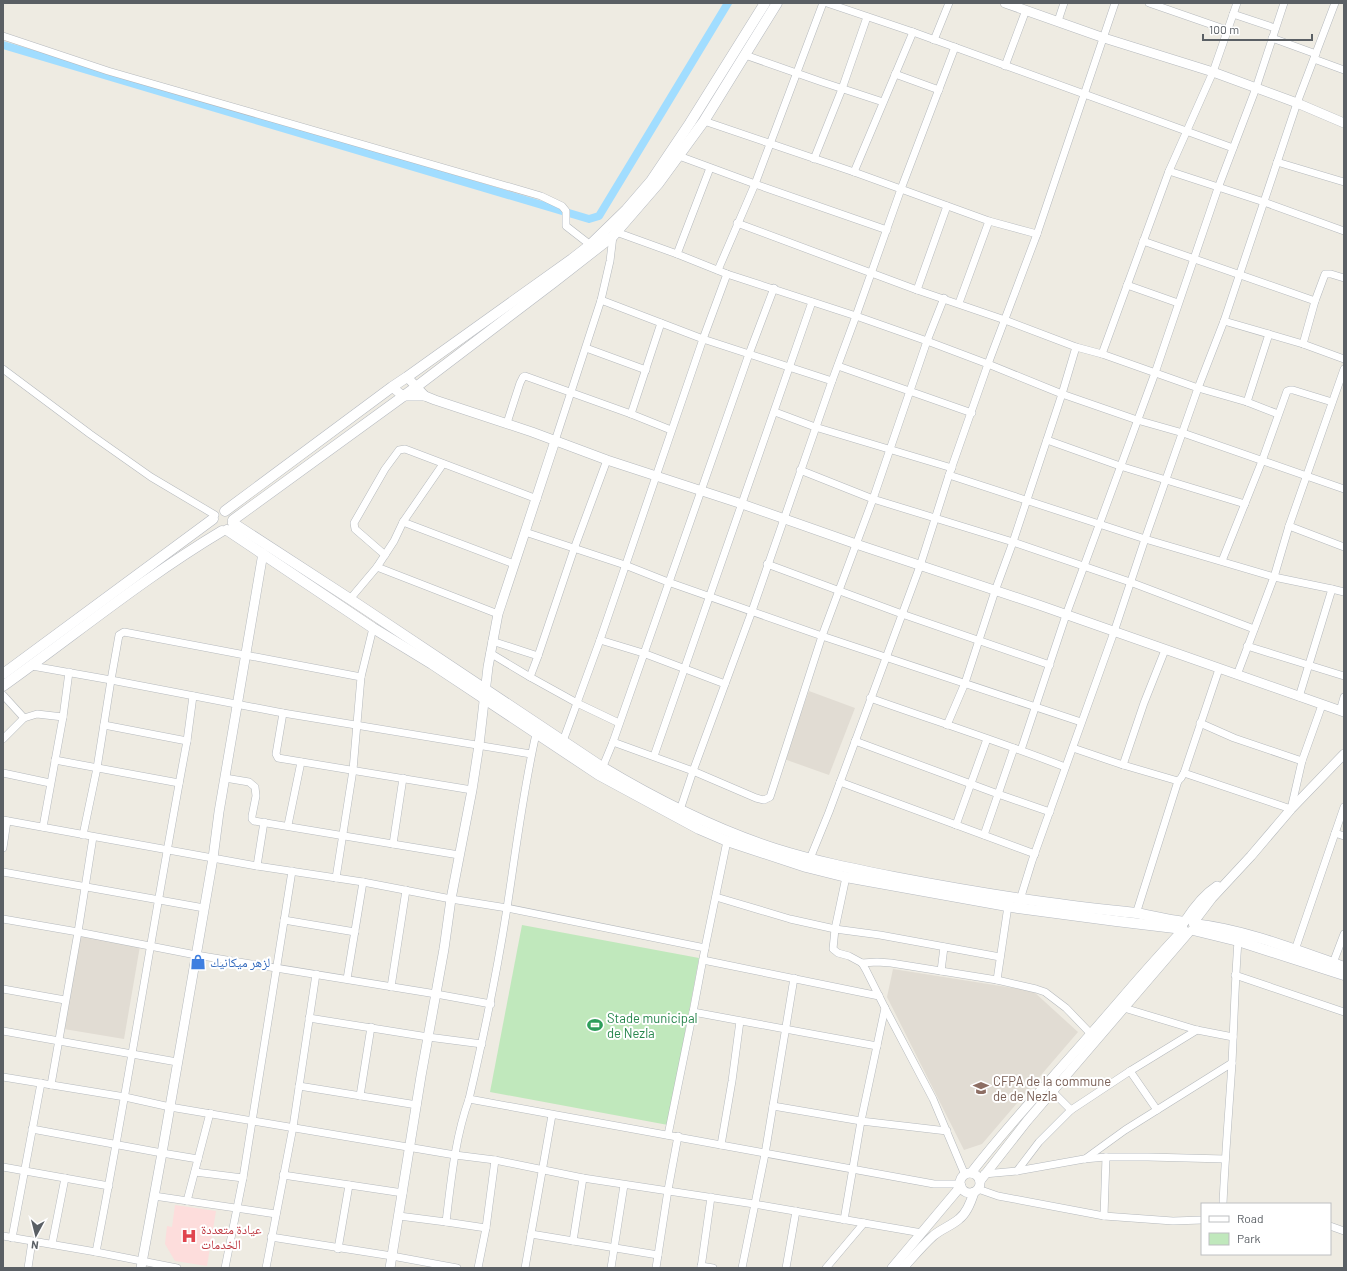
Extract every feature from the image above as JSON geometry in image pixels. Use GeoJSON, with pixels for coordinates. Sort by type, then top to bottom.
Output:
{"type":"FeatureCollection","features":[{"type":"Feature","properties":{"kind":"main road"},"geometry":{"type":"LineString","coordinates":[[3,686],[160,571],[228,526],[416,387],[593,247],[651,181],[690,123],[765,3]]}},
{"type":"Feature","properties":{"kind":"main road"},"geometry":{"type":"LineString","coordinates":[[3,674],[392,387],[572,259],[614,234],[658,184],[704,121],[777,3]]}},
{"type":"Feature","properties":{"kind":"main road"},"geometry":{"type":"LineString","coordinates":[[218,515],[230,514],[228,526]]}},
{"type":"Feature","properties":{"kind":"main road"},"geometry":{"type":"LineString","coordinates":[[218,515],[213,523],[216,528],[228,526],[350,599],[563,741],[601,771],[630,783],[680,810],[728,832],[776,849],[846,877],[1016,904],[1116,922],[1218,928],[1249,935],[1344,967]]}},
{"type":"Feature","properties":{"kind":"main road"},"geometry":{"type":"LineString","coordinates":[[228,526],[262,553],[373,628],[506,712],[536,734],[699,829],[727,841],[808,863],[853,869],[944,887],[1016,904],[1058,904],[1136,914],[1188,926],[1344,975]]}},
{"type":"Feature","properties":{"kind":"street"},"geometry":{"type":"LineString","coordinates":[[718,270],[770,144],[823,3]]}},
{"type":"Feature","properties":{"kind":"street"},"geometry":{"type":"LineString","coordinates":[[827,3],[913,32],[1233,148]]}},
{"type":"Feature","properties":{"kind":"street"},"geometry":{"type":"LineString","coordinates":[[934,40],[949,3]]}},
{"type":"Feature","properties":{"kind":"street"},"geometry":{"type":"LineString","coordinates":[[1005,3],[1018,5],[1026,10],[1104,38],[1213,72],[1297,103],[1344,123]]}},
{"type":"Feature","properties":{"kind":"street"},"geometry":{"type":"LineString","coordinates":[[1058,21],[1064,3]]}},
{"type":"Feature","properties":{"kind":"street"},"geometry":{"type":"LineString","coordinates":[[808,863],[840,782],[920,566],[950,471],[972,413],[988,364],[1037,234],[1115,3]]}},
{"type":"Feature","properties":{"kind":"street"},"geometry":{"type":"LineString","coordinates":[[1149,3],[1227,30]]}},
{"type":"Feature","properties":{"kind":"street"},"geometry":{"type":"LineString","coordinates":[[1102,354],[1169,171],[1213,72],[1237,3]]}},
{"type":"Feature","properties":{"kind":"street"},"geometry":{"type":"LineString","coordinates":[[984,835],[998,794],[1036,708],[1066,615],[1155,373],[1193,259],[1256,88],[1284,3]]}},
{"type":"Feature","properties":{"kind":"street"},"geometry":{"type":"LineString","coordinates":[[997,980],[1000,957],[1016,904],[1114,632],[1198,388],[1224,321],[1297,103],[1336,3]]}},
{"type":"Feature","properties":{"kind":"street"},"geometry":{"type":"LineString","coordinates":[[1005,66],[1026,10]]}},
{"type":"Feature","properties":{"kind":"street"},"geometry":{"type":"LineString","coordinates":[[1233,14],[1275,28]]}},
{"type":"Feature","properties":{"kind":"street"},"geometry":{"type":"LineString","coordinates":[[814,159],[842,89],[867,17]]}},
{"type":"Feature","properties":{"kind":"street"},"geometry":{"type":"LineString","coordinates":[[854,172],[913,32]]}},
{"type":"Feature","properties":{"kind":"street"},"geometry":{"type":"LineString","coordinates":[[3,36],[108,71],[541,196],[562,206],[566,211],[566,224],[568,228],[593,247]]}},
{"type":"Feature","properties":{"kind":"street"},"geometry":{"type":"LineString","coordinates":[[1272,38],[1344,70]]}},
{"type":"Feature","properties":{"kind":"street"},"geometry":{"type":"LineString","coordinates":[[680,810],[752,611],[815,427],[901,190],[955,47]]}},
{"type":"Feature","properties":{"kind":"street"},"geometry":{"type":"LineString","coordinates":[[745,54],[883,102]]}},
{"type":"Feature","properties":{"kind":"street"},"geometry":{"type":"LineString","coordinates":[[895,74],[939,90]]}},
{"type":"Feature","properties":{"kind":"street"},"geometry":{"type":"LineString","coordinates":[[704,121],[854,172],[989,221],[1037,234]]}},
{"type":"Feature","properties":{"kind":"street"},"geometry":{"type":"LineString","coordinates":[[679,156],[754,184],[887,230]]}},
{"type":"Feature","properties":{"kind":"street"},"geometry":{"type":"LineString","coordinates":[[1277,162],[1344,182]]}},
{"type":"Feature","properties":{"kind":"street"},"geometry":{"type":"LineString","coordinates":[[677,254],[710,168]]}},
{"type":"Feature","properties":{"kind":"street"},"geometry":{"type":"LineString","coordinates":[[1169,171],[1343,228]]}},
{"type":"Feature","properties":{"kind":"street"},"geometry":{"type":"LineString","coordinates":[[917,290],[946,206]]}},
{"type":"Feature","properties":{"kind":"street"},"geometry":{"type":"LineString","coordinates":[[959,303],[989,221]]}},
{"type":"Feature","properties":{"kind":"street"},"geometry":{"type":"LineString","coordinates":[[738,223],[917,290],[959,303],[1076,347],[1102,354],[1198,388],[1248,402],[1278,414]]}},
{"type":"Feature","properties":{"kind":"street"},"geometry":{"type":"LineString","coordinates":[[390,1268],[459,855],[472,790],[492,641],[498,614],[601,300],[610,262],[614,234],[677,254],[727,274],[774,288],[927,341],[1062,394],[1137,420],[1183,433],[1344,489]]}},
{"type":"Feature","properties":{"kind":"street"},"geometry":{"type":"LineString","coordinates":[[1143,241],[1315,301]]}},
{"type":"Feature","properties":{"kind":"street"},"geometry":{"type":"LineString","coordinates":[[563,741],[600,640],[671,430],[727,274]]}},
{"type":"Feature","properties":{"kind":"street"},"geometry":{"type":"LineString","coordinates":[[1303,344],[1315,301],[1325,274],[1331,274],[1344,278]]}},
{"type":"Feature","properties":{"kind":"street"},"geometry":{"type":"LineString","coordinates":[[1127,285],[1178,303]]}},
{"type":"Feature","properties":{"kind":"street"},"geometry":{"type":"LineString","coordinates":[[601,771],[613,742],[668,582],[774,288]]}},
{"type":"Feature","properties":{"kind":"street"},"geometry":{"type":"LineString","coordinates":[[613,742],[693,771],[756,798],[764,800],[770,797],[822,636],[873,499],[927,341],[944,298]]}},
{"type":"Feature","properties":{"kind":"street"},"geometry":{"type":"LineString","coordinates":[[601,300],[703,339],[790,366],[832,381]]}},
{"type":"Feature","properties":{"kind":"street"},"geometry":{"type":"LineString","coordinates":[[654,756],[709,596],[775,412],[812,302]]}},
{"type":"Feature","properties":{"kind":"street"},"geometry":{"type":"LineString","coordinates":[[1224,321],[1303,344],[1344,359]]}},
{"type":"Feature","properties":{"kind":"street"},"geometry":{"type":"LineString","coordinates":[[631,414],[661,323]]}},
{"type":"Feature","properties":{"kind":"street"},"geometry":{"type":"LineString","coordinates":[[1248,402],[1269,334]]}},
{"type":"Feature","properties":{"kind":"street"},"geometry":{"type":"LineString","coordinates":[[947,726],[965,683],[995,591],[1013,542],[1076,347]]}},
{"type":"Feature","properties":{"kind":"street"},"geometry":{"type":"LineString","coordinates":[[586,348],[646,370]]}},
{"type":"Feature","properties":{"kind":"street"},"geometry":{"type":"LineString","coordinates":[[838,366],[972,413]]}},
{"type":"Feature","properties":{"kind":"street"},"geometry":{"type":"LineString","coordinates":[[3,369],[90,434],[152,477],[218,515]]}},
{"type":"Feature","properties":{"kind":"street"},"geometry":{"type":"LineString","coordinates":[[1237,675],[1274,577],[1289,526],[1332,402],[1341,388],[1344,369]]}},
{"type":"Feature","properties":{"kind":"street"},"geometry":{"type":"LineString","coordinates":[[507,424],[520,383],[525,376],[671,430]]}},
{"type":"Feature","properties":{"kind":"street"},"geometry":{"type":"LineString","coordinates":[[407,377],[425,396]]}},
{"type":"Feature","properties":{"kind":"street"},"geometry":{"type":"LineString","coordinates":[[392,387],[403,396],[425,396],[607,460],[701,490],[1066,615],[1342,712],[1344,697]]}},
{"type":"Feature","properties":{"kind":"street"},"geometry":{"type":"LineString","coordinates":[[1222,561],[1262,461],[1285,394],[1290,390],[1332,402]]}},
{"type":"Feature","properties":{"kind":"street"},"geometry":{"type":"LineString","coordinates":[[775,412],[815,427],[890,449],[1027,500],[1145,539],[1274,577],[1344,592]]}},
{"type":"Feature","properties":{"kind":"street"},"geometry":{"type":"LineString","coordinates":[[1047,440],[1120,466],[1245,504]]}},
{"type":"Feature","properties":{"kind":"street"},"geometry":{"type":"LineString","coordinates":[[385,555],[355,529],[354,523],[385,470],[399,450],[402,449],[413,452],[537,498]]}},
{"type":"Feature","properties":{"kind":"street"},"geometry":{"type":"LineString","coordinates":[[530,677],[574,549],[607,460]]}},
{"type":"Feature","properties":{"kind":"street"},"geometry":{"type":"LineString","coordinates":[[350,599],[377,567],[403,522],[444,464]]}},
{"type":"Feature","properties":{"kind":"street"},"geometry":{"type":"LineString","coordinates":[[800,470],[873,499],[1013,542],[1130,582],[1254,629]]}},
{"type":"Feature","properties":{"kind":"street"},"geometry":{"type":"LineString","coordinates":[[403,522],[514,564]]}},
{"type":"Feature","properties":{"kind":"street"},"geometry":{"type":"LineString","coordinates":[[1289,526],[1344,547]]}},
{"type":"Feature","properties":{"kind":"street"},"geometry":{"type":"LineString","coordinates":[[525,532],[625,565],[668,582],[822,636],[1081,722]]}},
{"type":"Feature","properties":{"kind":"street"},"geometry":{"type":"LineString","coordinates":[[142,1265],[213,858],[219,812],[262,553]]}},
{"type":"Feature","properties":{"kind":"street"},"geometry":{"type":"LineString","coordinates":[[767,564],[902,614],[1050,665]]}},
{"type":"Feature","properties":{"kind":"street"},"geometry":{"type":"LineString","coordinates":[[377,567],[498,614]]}},
{"type":"Feature","properties":{"kind":"street"},"geometry":{"type":"LineString","coordinates":[[1299,697],[1332,589]]}},
{"type":"Feature","properties":{"kind":"street"},"geometry":{"type":"LineString","coordinates":[[336,878],[354,770],[361,677],[373,628]]}},
{"type":"Feature","properties":{"kind":"street"},"geometry":{"type":"LineString","coordinates":[[83,835],[97,768],[119,635],[122,633],[130,633],[246,654],[361,677]]}},
{"type":"Feature","properties":{"kind":"street"},"geometry":{"type":"LineString","coordinates":[[600,640],[643,653],[725,684]]}},
{"type":"Feature","properties":{"kind":"street"},"geometry":{"type":"LineString","coordinates":[[492,641],[538,656]]}},
{"type":"Feature","properties":{"kind":"street"},"geometry":{"type":"LineString","coordinates":[[1247,646],[1344,676]]}},
{"type":"Feature","properties":{"kind":"street"},"geometry":{"type":"LineString","coordinates":[[1122,766],[1144,703],[1165,650]]}},
{"type":"Feature","properties":{"kind":"street"},"geometry":{"type":"LineString","coordinates":[[490,653],[577,703],[619,723]]}},
{"type":"Feature","properties":{"kind":"street"},"geometry":{"type":"LineString","coordinates":[[32,666],[283,712],[531,754]]}},
{"type":"Feature","properties":{"kind":"street"},"geometry":{"type":"LineString","coordinates":[[1136,914],[1178,781],[1184,773],[1219,669]]}},
{"type":"Feature","properties":{"kind":"street"},"geometry":{"type":"LineString","coordinates":[[43,827],[63,717],[69,672]]}},
{"type":"Feature","properties":{"kind":"street"},"geometry":{"type":"LineString","coordinates":[[3,695],[24,718]]}},
{"type":"Feature","properties":{"kind":"street"},"geometry":{"type":"LineString","coordinates":[[96,1252],[117,1145],[124,1097],[160,900],[187,741],[193,696]]}},
{"type":"Feature","properties":{"kind":"street"},"geometry":{"type":"LineString","coordinates":[[870,698],[947,726],[1017,749],[1065,768]]}},
{"type":"Feature","properties":{"kind":"street"},"geometry":{"type":"LineString","coordinates":[[1291,809],[1302,760],[1322,705]]}},
{"type":"Feature","properties":{"kind":"street"},"geometry":{"type":"LineString","coordinates":[[283,712],[276,756],[280,758],[472,790]]}},
{"type":"Feature","properties":{"kind":"street"},"geometry":{"type":"LineString","coordinates":[[3,739],[24,718],[37,714],[63,717]]}},
{"type":"Feature","properties":{"kind":"street"},"geometry":{"type":"LineString","coordinates":[[1200,723],[1234,738],[1302,760]]}},
{"type":"Feature","properties":{"kind":"street"},"geometry":{"type":"LineString","coordinates":[[104,725],[187,741]]}},
{"type":"Feature","properties":{"kind":"street"},"geometry":{"type":"LineString","coordinates":[[446,1222],[455,1155],[462,1119],[482,1044],[490,1004],[507,908],[531,754],[536,734]]}},
{"type":"Feature","properties":{"kind":"street"},"geometry":{"type":"LineString","coordinates":[[956,825],[987,739]]}},
{"type":"Feature","properties":{"kind":"street"},"geometry":{"type":"LineString","coordinates":[[855,741],[1050,812]]}},
{"type":"Feature","properties":{"kind":"street"},"geometry":{"type":"LineString","coordinates":[[1072,748],[1122,766],[1178,781]]}},
{"type":"Feature","properties":{"kind":"street"},"geometry":{"type":"LineString","coordinates":[[904,1268],[931,1238],[964,1214],[979,1184],[1027,1121],[1124,1008],[1188,926],[1291,809],[1344,754]]}},
{"type":"Feature","properties":{"kind":"street"},"geometry":{"type":"LineString","coordinates":[[55,760],[179,784]]}},
{"type":"Feature","properties":{"kind":"street"},"geometry":{"type":"LineString","coordinates":[[288,825],[301,762]]}},
{"type":"Feature","properties":{"kind":"street"},"geometry":{"type":"LineString","coordinates":[[1184,773],[1291,809]]}},
{"type":"Feature","properties":{"kind":"street"},"geometry":{"type":"LineString","coordinates":[[3,774],[50,783]]}},
{"type":"Feature","properties":{"kind":"street"},"geometry":{"type":"LineString","coordinates":[[225,778],[249,782],[256,787],[252,819],[254,820],[459,855]]}},
{"type":"Feature","properties":{"kind":"street"},"geometry":{"type":"LineString","coordinates":[[393,844],[403,778]]}},
{"type":"Feature","properties":{"kind":"street"},"geometry":{"type":"LineString","coordinates":[[840,782],[1035,854]]}},
{"type":"Feature","properties":{"kind":"street"},"geometry":{"type":"LineString","coordinates":[[1295,950],[1344,807]]}},
{"type":"Feature","properties":{"kind":"street"},"geometry":{"type":"LineString","coordinates":[[3,848],[5,821],[256,866],[363,882],[507,908],[705,948]]}},
{"type":"Feature","properties":{"kind":"street"},"geometry":{"type":"LineString","coordinates":[[256,866],[264,822]]}},
{"type":"Feature","properties":{"kind":"street"},"geometry":{"type":"LineString","coordinates":[[1335,833],[1344,836]]}},
{"type":"Feature","properties":{"kind":"street"},"geometry":{"type":"LineString","coordinates":[[51,1085],[93,837]]}},
{"type":"Feature","properties":{"kind":"street"},"geometry":{"type":"LineString","coordinates":[[668,1135],[727,841]]}},
{"type":"Feature","properties":{"kind":"street"},"geometry":{"type":"LineString","coordinates":[[225,1268],[243,1178],[292,871]]}},
{"type":"Feature","properties":{"kind":"street"},"geometry":{"type":"LineString","coordinates":[[3,872],[204,908]]}},
{"type":"Feature","properties":{"kind":"street"},"geometry":{"type":"LineString","coordinates":[[846,877],[832,946],[834,951],[862,963],[877,962],[941,971],[997,980],[1036,989],[1045,992],[1066,1008],[1091,1034]]}},
{"type":"Feature","properties":{"kind":"street"},"geometry":{"type":"LineString","coordinates":[[347,979],[363,882]]}},
{"type":"Feature","properties":{"kind":"street"},"geometry":{"type":"LineString","coordinates":[[392,987],[406,890]]}},
{"type":"Feature","properties":{"kind":"street"},"geometry":{"type":"LineString","coordinates":[[716,897],[790,919],[835,929],[880,935],[1000,957]]}},
{"type":"Feature","properties":{"kind":"street"},"geometry":{"type":"LineString","coordinates":[[3,919],[151,945],[196,955],[490,1004]]}},
{"type":"Feature","properties":{"kind":"street"},"geometry":{"type":"LineString","coordinates":[[284,920],[355,932]]}},
{"type":"Feature","properties":{"kind":"street"},"geometry":{"type":"LineString","coordinates":[[1188,926],[1157,957],[988,1152],[968,1174],[961,1178],[961,1185],[965,1191],[979,1184],[1017,1171],[1084,1159],[1106,1157],[1225,1159]]}},
{"type":"Feature","properties":{"kind":"street"},"geometry":{"type":"LineString","coordinates":[[1333,963],[1344,934]]}},
{"type":"Feature","properties":{"kind":"street"},"geometry":{"type":"LineString","coordinates":[[1223,1203],[1238,941]]}},
{"type":"Feature","properties":{"kind":"street"},"geometry":{"type":"LineString","coordinates":[[941,971],[944,947]]}},
{"type":"Feature","properties":{"kind":"street"},"geometry":{"type":"LineString","coordinates":[[703,960],[879,996]]}},
{"type":"Feature","properties":{"kind":"street"},"geometry":{"type":"LineString","coordinates":[[862,963],[884,1008],[915,1063],[968,1174]]}},
{"type":"Feature","properties":{"kind":"street"},"geometry":{"type":"LineString","coordinates":[[266,1268],[293,1126],[316,974]]}},
{"type":"Feature","properties":{"kind":"street"},"geometry":{"type":"LineString","coordinates":[[1235,975],[1344,1011]]}},
{"type":"Feature","properties":{"kind":"street"},"geometry":{"type":"LineString","coordinates":[[742,1268],[765,1154],[794,978]]}},
{"type":"Feature","properties":{"kind":"street"},"geometry":{"type":"LineString","coordinates":[[3,988],[65,1000]]}},
{"type":"Feature","properties":{"kind":"street"},"geometry":{"type":"LineString","coordinates":[[844,1220],[861,1121],[884,1008]]}},
{"type":"Feature","properties":{"kind":"street"},"geometry":{"type":"LineString","coordinates":[[1124,1008],[1197,1030],[1233,1037]]}},
{"type":"Feature","properties":{"kind":"street"},"geometry":{"type":"LineString","coordinates":[[693,1012],[877,1046]]}},
{"type":"Feature","properties":{"kind":"street"},"geometry":{"type":"LineString","coordinates":[[309,1018],[482,1044]]}},
{"type":"Feature","properties":{"kind":"street"},"geometry":{"type":"LineString","coordinates":[[721,1145],[740,1021]]}},
{"type":"Feature","properties":{"kind":"street"},"geometry":{"type":"LineString","coordinates":[[360,1096],[371,1027]]}},
{"type":"Feature","properties":{"kind":"street"},"geometry":{"type":"LineString","coordinates":[[1017,1171],[1039,1142],[1071,1110],[1130,1071],[1197,1030]]}},
{"type":"Feature","properties":{"kind":"street"},"geometry":{"type":"LineString","coordinates":[[3,1031],[177,1062]]}},
{"type":"Feature","properties":{"kind":"street"},"geometry":{"type":"LineString","coordinates":[[1084,1159],[1125,1130],[1232,1063]]}},
{"type":"Feature","properties":{"kind":"street"},"geometry":{"type":"LineString","coordinates":[[1130,1071],[1156,1110]]}},
{"type":"Feature","properties":{"kind":"street"},"geometry":{"type":"LineString","coordinates":[[3,1077],[455,1155],[495,1160],[624,1185],[712,1197],[922,1233]]}},
{"type":"Feature","properties":{"kind":"street"},"geometry":{"type":"LineString","coordinates":[[12,1238],[41,1083]]}},
{"type":"Feature","properties":{"kind":"street"},"geometry":{"type":"LineString","coordinates":[[299,1086],[417,1105]]}},
{"type":"Feature","properties":{"kind":"street"},"geometry":{"type":"LineString","coordinates":[[1053,1092],[1071,1110]]}},
{"type":"Feature","properties":{"kind":"street"},"geometry":{"type":"LineString","coordinates":[[468,1099],[678,1136],[765,1154],[934,1184],[961,1185]]}},
{"type":"Feature","properties":{"kind":"street"},"geometry":{"type":"LineString","coordinates":[[773,1106],[861,1121],[947,1131]]}},
{"type":"Feature","properties":{"kind":"street"},"geometry":{"type":"LineString","coordinates":[[187,1201],[210,1113]]}},
{"type":"Feature","properties":{"kind":"street"},"geometry":{"type":"LineString","coordinates":[[525,1268],[552,1115]]}},
{"type":"Feature","properties":{"kind":"street"},"geometry":{"type":"LineString","coordinates":[[32,1129],[162,1154],[198,1159]]}},
{"type":"Feature","properties":{"kind":"street"},"geometry":{"type":"LineString","coordinates":[[656,1268],[678,1136]]}},
{"type":"Feature","properties":{"kind":"street"},"geometry":{"type":"LineString","coordinates":[[1104,1216],[1106,1157]]}},
{"type":"Feature","properties":{"kind":"street"},"geometry":{"type":"LineString","coordinates":[[478,1268],[486,1228],[495,1160]]}},
{"type":"Feature","properties":{"kind":"street"},"geometry":{"type":"LineString","coordinates":[[3,1167],[109,1186]]}},
{"type":"Feature","properties":{"kind":"street"},"geometry":{"type":"LineString","coordinates":[[195,1172],[243,1178]]}},
{"type":"Feature","properties":{"kind":"street"},"geometry":{"type":"LineString","coordinates":[[284,1174],[403,1193]]}},
{"type":"Feature","properties":{"kind":"street"},"geometry":{"type":"LineString","coordinates":[[968,1174],[975,1174],[979,1184],[998,1196],[1104,1216],[1173,1221],[1201,1220]]}},
{"type":"Feature","properties":{"kind":"street"},"geometry":{"type":"LineString","coordinates":[[52,1244],[64,1178]]}},
{"type":"Feature","properties":{"kind":"street"},"geometry":{"type":"LineString","coordinates":[[573,1241],[583,1178]]}},
{"type":"Feature","properties":{"kind":"street"},"geometry":{"type":"LineString","coordinates":[[338,1248],[350,1185]]}},
{"type":"Feature","properties":{"kind":"street"},"geometry":{"type":"LineString","coordinates":[[611,1268],[624,1185]]}},
{"type":"Feature","properties":{"kind":"street"},"geometry":{"type":"LineString","coordinates":[[892,1268],[961,1185]]}},
{"type":"Feature","properties":{"kind":"street"},"geometry":{"type":"LineString","coordinates":[[154,1196],[276,1214]]}},
{"type":"Feature","properties":{"kind":"street"},"geometry":{"type":"LineString","coordinates":[[712,1197],[701,1267],[713,1268]]}},
{"type":"Feature","properties":{"kind":"street"},"geometry":{"type":"LineString","coordinates":[[786,1268],[796,1211]]}},
{"type":"Feature","properties":{"kind":"street"},"geometry":{"type":"LineString","coordinates":[[399,1216],[486,1228]]}},
{"type":"Feature","properties":{"kind":"street"},"geometry":{"type":"LineString","coordinates":[[826,1268],[864,1223]]}},
{"type":"Feature","properties":{"kind":"street"},"geometry":{"type":"LineString","coordinates":[[1331,1226],[1344,1231]]}},
{"type":"Feature","properties":{"kind":"street"},"geometry":{"type":"LineString","coordinates":[[531,1234],[658,1255]]}},
{"type":"Feature","properties":{"kind":"street"},"geometry":{"type":"LineString","coordinates":[[3,1236],[96,1252],[142,1265],[177,1268]]}},
{"type":"Feature","properties":{"kind":"street"},"geometry":{"type":"LineString","coordinates":[[271,1237],[458,1268]]}},
{"type":"Feature","properties":{"kind":"street"},"geometry":{"type":"LineString","coordinates":[[28,1268],[32,1241]]}},
{"type":"Feature","properties":{"kind":"shaded area"},"geometry":{"type":"Polygon","coordinates":[[[809,691],[855,708],[829,775],[784,759],[809,691]]]}},
{"type":"Feature","properties":{"kind":"shaded area"},"geometry":{"type":"Polygon","coordinates":[[[80,935],[140,946],[124,1039],[64,1029],[80,935]]]}},
{"type":"Feature","properties":{"kind":"shaded area","name":"CFPA de la commune de de Nezla"},"geometry":{"type":"Polygon","coordinates":[[[893,969],[1033,991],[1078,1032],[982,1144],[964,1150],[887,997],[893,969]]]}},
{"type":"Feature","properties":{"kind":"shaded area","name":"عيادة متعددة الخدمات"},"geometry":{"type":"Polygon","coordinates":[[[175,1205],[216,1211],[207,1266],[175,1261],[165,1244],[167,1226],[172,1227],[175,1205]]]}},
{"type":"Feature","properties":{"kind":"green space","name":"Stade municipal de Nezla"},"geometry":{"type":"Polygon","coordinates":[[[522,925],[699,958],[668,1125],[490,1092],[522,925]]]}},
{"type":"Feature","properties":{"kind":"waterway"},"geometry":{"type":"LineString","coordinates":[[3,45],[589,219],[599,216],[728,3]]}},
{"type":"Feature","properties":{"kind":"place","name":"لزهر ميكانيك"},"geometry":{"type":"Point","coordinates":[198,962]}},
{"type":"Feature","properties":{"kind":"place","name":"Stade municipal de Nezla"},"geometry":{"type":"Point","coordinates":[595,1025]}},
{"type":"Feature","properties":{"kind":"place","name":"CFPA de la commune de de Nezla"},"geometry":{"type":"Point","coordinates":[981,1088]}},
{"type":"Feature","properties":{"kind":"place","name":"عيادة متعددة الخدمات"},"geometry":{"type":"Point","coordinates":[189,1236]}}]}
